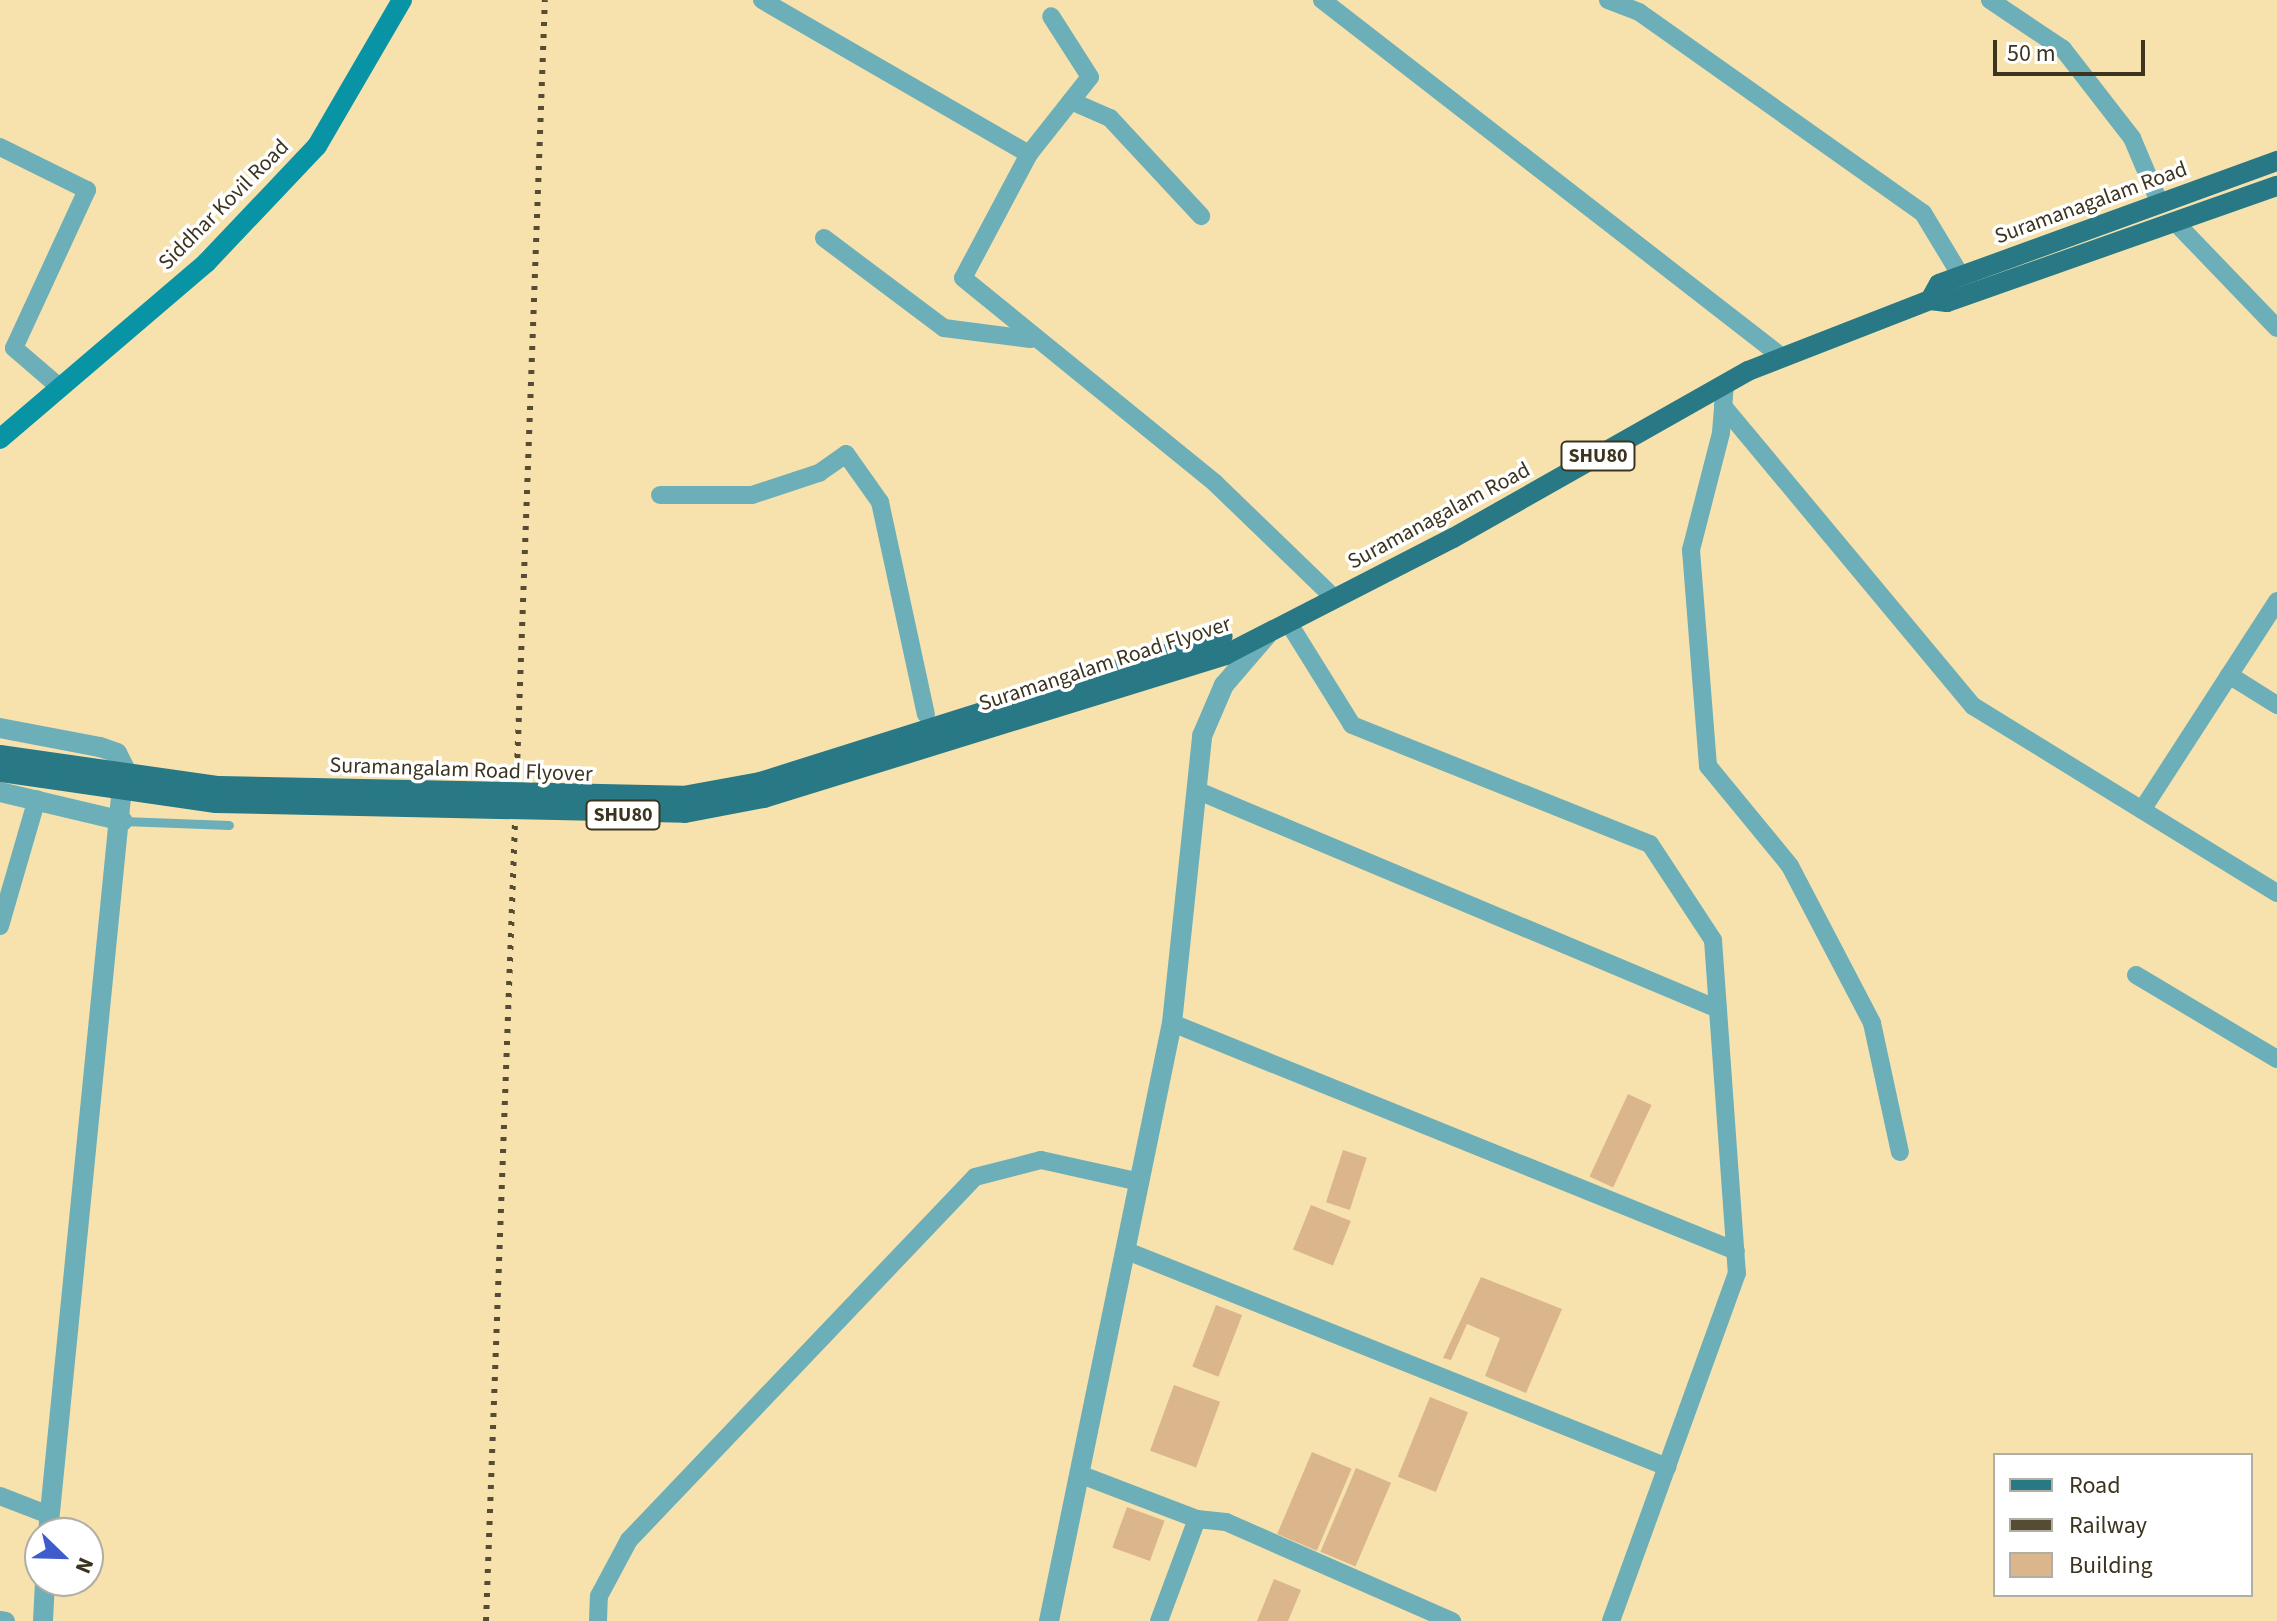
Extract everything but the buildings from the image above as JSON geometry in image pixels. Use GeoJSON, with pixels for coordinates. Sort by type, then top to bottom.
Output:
{"type":"FeatureCollection","features":[{"type":"Feature","properties":{"kind":"main road","name":"Siddhar Kovil Road"},"geometry":{"type":"LineString","coordinates":[[0,439],[56,384],[206,263],[317,146],[402,0]]}},
{"type":"Feature","properties":{"kind":"main road","name":"Suramanagalam Road"},"geometry":{"type":"LineString","coordinates":[[1930,300],[1939,284],[2277,161]]}},
{"type":"Feature","properties":{"kind":"main road","name":"Suramanagalam Road"},"geometry":{"type":"LineString","coordinates":[[1281,625],[1335,599],[1725,384],[1782,357],[1930,300],[1947,302],[2277,186]]}},
{"type":"Feature","properties":{"kind":"main road","name":"Suramangalam Road Flyover"},"geometry":{"type":"LineString","coordinates":[[0,772],[216,803],[685,813],[764,798],[1281,625]]}},
{"type":"Feature","properties":{"kind":"main road","name":"Suramangalam Road Flyover"},"geometry":{"type":"LineString","coordinates":[[0,755],[219,786],[683,796],[760,782],[1224,645]]}},
{"type":"Feature","properties":{"kind":"street"},"geometry":{"type":"LineString","coordinates":[[762,0],[1029,154]]}},
{"type":"Feature","properties":{"kind":"street"},"geometry":{"type":"LineString","coordinates":[[1322,0],[1782,357]]}},
{"type":"Feature","properties":{"kind":"street"},"geometry":{"type":"LineString","coordinates":[[1608,0],[1639,12],[1923,213],[1961,276]]}},
{"type":"Feature","properties":{"kind":"street"},"geometry":{"type":"LineString","coordinates":[[1990,0],[2063,49],[2132,138],[2160,204]]}},
{"type":"Feature","properties":{"kind":"street"},"geometry":{"type":"LineString","coordinates":[[1051,16],[1090,77],[1029,154],[963,278],[1030,339],[1215,483],[1335,599]]}},
{"type":"Feature","properties":{"kind":"street"},"geometry":{"type":"LineString","coordinates":[[1071,101],[1110,118],[1201,216]]}},
{"type":"Feature","properties":{"kind":"street"},"geometry":{"type":"LineString","coordinates":[[0,147],[87,190],[14,348],[56,384]]}},
{"type":"Feature","properties":{"kind":"street"},"geometry":{"type":"LineString","coordinates":[[2175,222],[2277,328]]}},
{"type":"Feature","properties":{"kind":"street"},"geometry":{"type":"LineString","coordinates":[[824,238],[944,328],[1030,339]]}},
{"type":"Feature","properties":{"kind":"street"},"geometry":{"type":"LineString","coordinates":[[1725,384],[1723,406],[1691,550],[1708,766],[1790,866],[1872,1023],[1900,1152]]}},
{"type":"Feature","properties":{"kind":"street"},"geometry":{"type":"LineString","coordinates":[[1723,406],[1973,706],[2277,893]]}},
{"type":"Feature","properties":{"kind":"street"},"geometry":{"type":"LineString","coordinates":[[660,495],[752,495],[819,473],[846,454],[880,502],[926,714]]}},
{"type":"Feature","properties":{"kind":"street"},"geometry":{"type":"LineString","coordinates":[[2142,810],[2277,601]]}},
{"type":"Feature","properties":{"kind":"street"},"geometry":{"type":"LineString","coordinates":[[1049,1621],[1172,1023],[1202,736],[1224,685],[1281,625],[1352,725],[1650,844],[1713,940],[1737,1273],[1611,1621]]}},
{"type":"Feature","properties":{"kind":"street"},"geometry":{"type":"LineString","coordinates":[[2229,675],[2277,705]]}},
{"type":"Feature","properties":{"kind":"street"},"geometry":{"type":"LineString","coordinates":[[4,733],[117,753],[124,767],[123,821],[50,1517]]}},
{"type":"Feature","properties":{"kind":"street"},"geometry":{"type":"LineString","coordinates":[[1196,790],[1718,1009]]}},
{"type":"Feature","properties":{"kind":"street"},"geometry":{"type":"LineString","coordinates":[[0,792],[123,821]]}},
{"type":"Feature","properties":{"kind":"street"},"geometry":{"type":"LineString","coordinates":[[0,926],[37,799]]}},
{"type":"Feature","properties":{"kind":"street"},"geometry":{"type":"LineString","coordinates":[[2136,975],[2277,1059]]}},
{"type":"Feature","properties":{"kind":"street"},"geometry":{"type":"LineString","coordinates":[[1172,1023],[1736,1251]]}},
{"type":"Feature","properties":{"kind":"street"},"geometry":{"type":"LineString","coordinates":[[598,1621],[599,1596],[629,1540],[975,1177],[1041,1160],[1140,1182]]}},
{"type":"Feature","properties":{"kind":"street"},"geometry":{"type":"LineString","coordinates":[[1127,1251],[1667,1467]]}},
{"type":"Feature","properties":{"kind":"street"},"geometry":{"type":"LineString","coordinates":[[1079,1474],[1197,1519],[1226,1522],[1452,1621]]}},
{"type":"Feature","properties":{"kind":"street"},"geometry":{"type":"LineString","coordinates":[[0,1496],[37,1517]]}},
{"type":"Feature","properties":{"kind":"street"},"geometry":{"type":"LineString","coordinates":[[1159,1621],[1197,1519]]}},
{"type":"Feature","properties":{"kind":"street"},"geometry":{"type":"LineString","coordinates":[[43,1621],[44,1597]]}},
{"type":"Feature","properties":{"kind":"street"},"geometry":{"type":"LineString","coordinates":[[0,1620],[6,1621]]}},
{"type":"Feature","properties":{"kind":"lane"},"geometry":{"type":"LineString","coordinates":[[123,821],[229,825]]}},
{"type":"Feature","properties":{"kind":"railway"},"geometry":{"type":"LineString","coordinates":[[486,1621],[545,0]]}}]}
